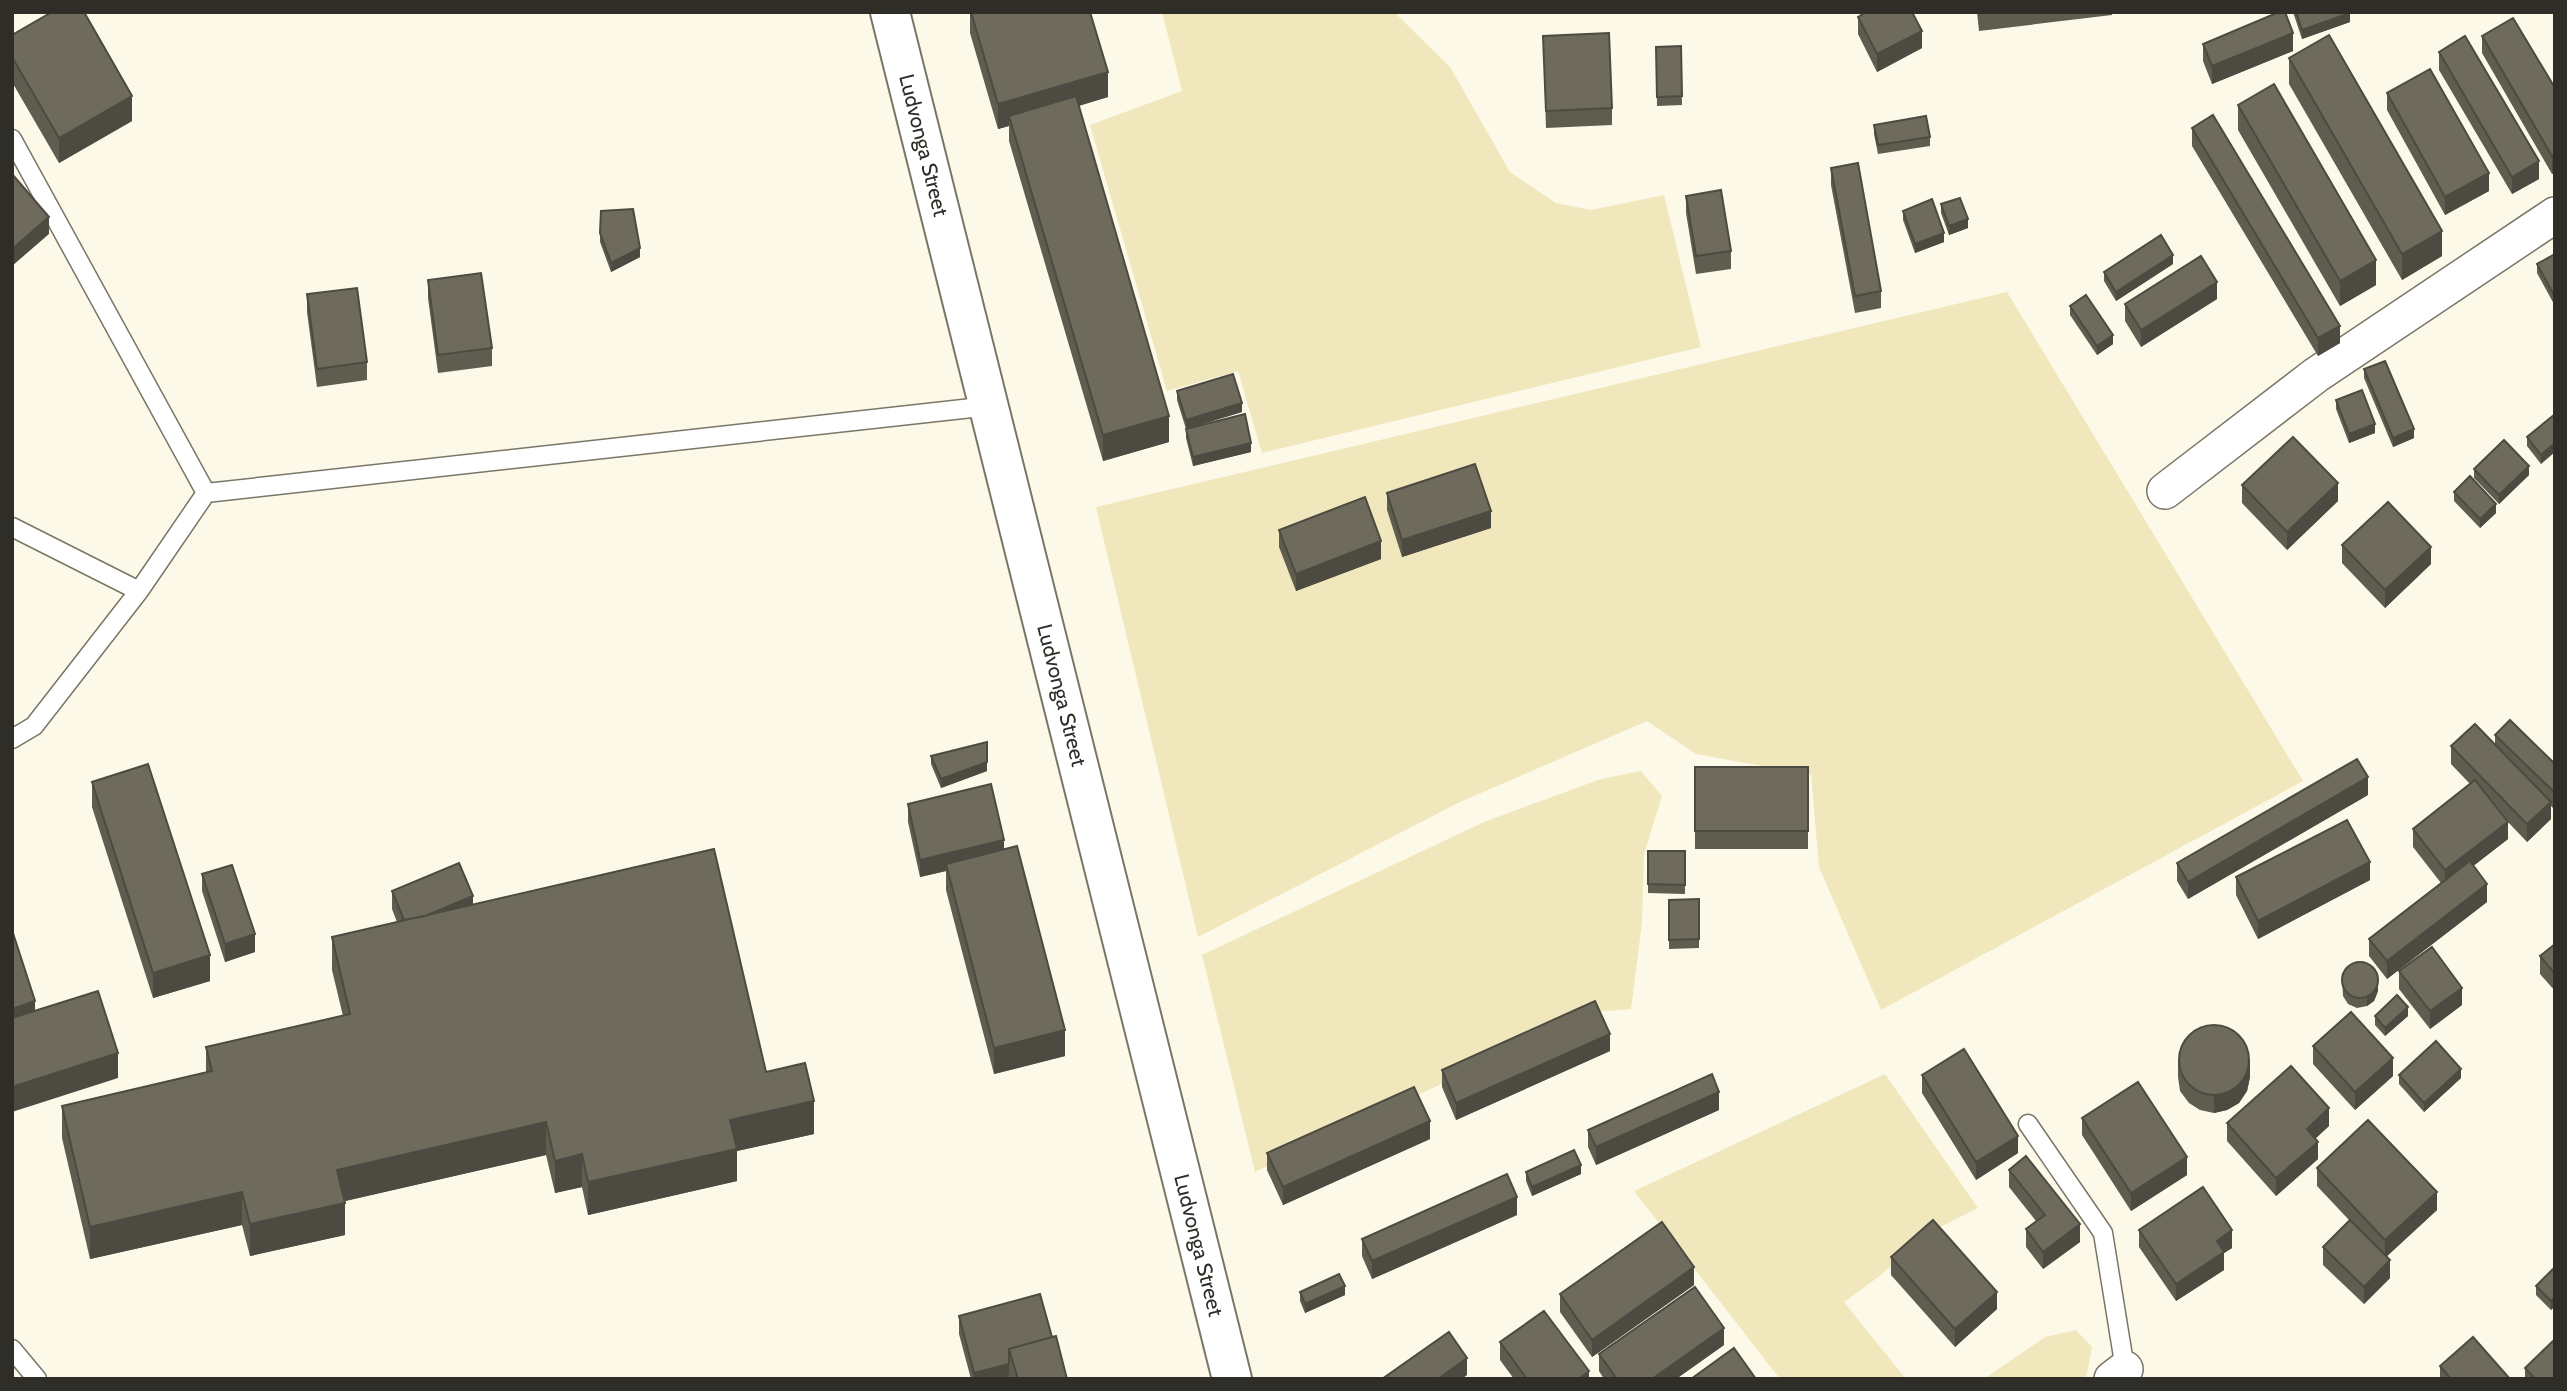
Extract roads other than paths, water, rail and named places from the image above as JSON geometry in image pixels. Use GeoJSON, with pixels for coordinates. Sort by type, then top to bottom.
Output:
{"type":"FeatureCollection","features":[{"type":"Feature","properties":{"kind":"street","name":"Ludvonga Street"},"geometry":{"type":"LineString","coordinates":[[890,12],[1232,1379]]}},
{"type":"Feature","properties":{"kind":"street"},"geometry":{"type":"LineString","coordinates":[[2165,491],[2315,375],[2555,215]]}},
{"type":"Feature","properties":{"kind":"lane"},"geometry":{"type":"LineString","coordinates":[[12,139],[206,493]]}},
{"type":"Feature","properties":{"kind":"lane"},"geometry":{"type":"LineString","coordinates":[[12,738],[34,726],[139,591],[206,493],[990,407]]}},
{"type":"Feature","properties":{"kind":"lane"},"geometry":{"type":"LineString","coordinates":[[12,527],[139,591]]}},
{"type":"Feature","properties":{"kind":"lane"},"geometry":{"type":"LineString","coordinates":[[2028,1124],[2103,1233],[2119,1374]]}},
{"type":"Feature","properties":{"kind":"lane"},"geometry":{"type":"LineString","coordinates":[[12,1349],[37,1379]]}}]}
